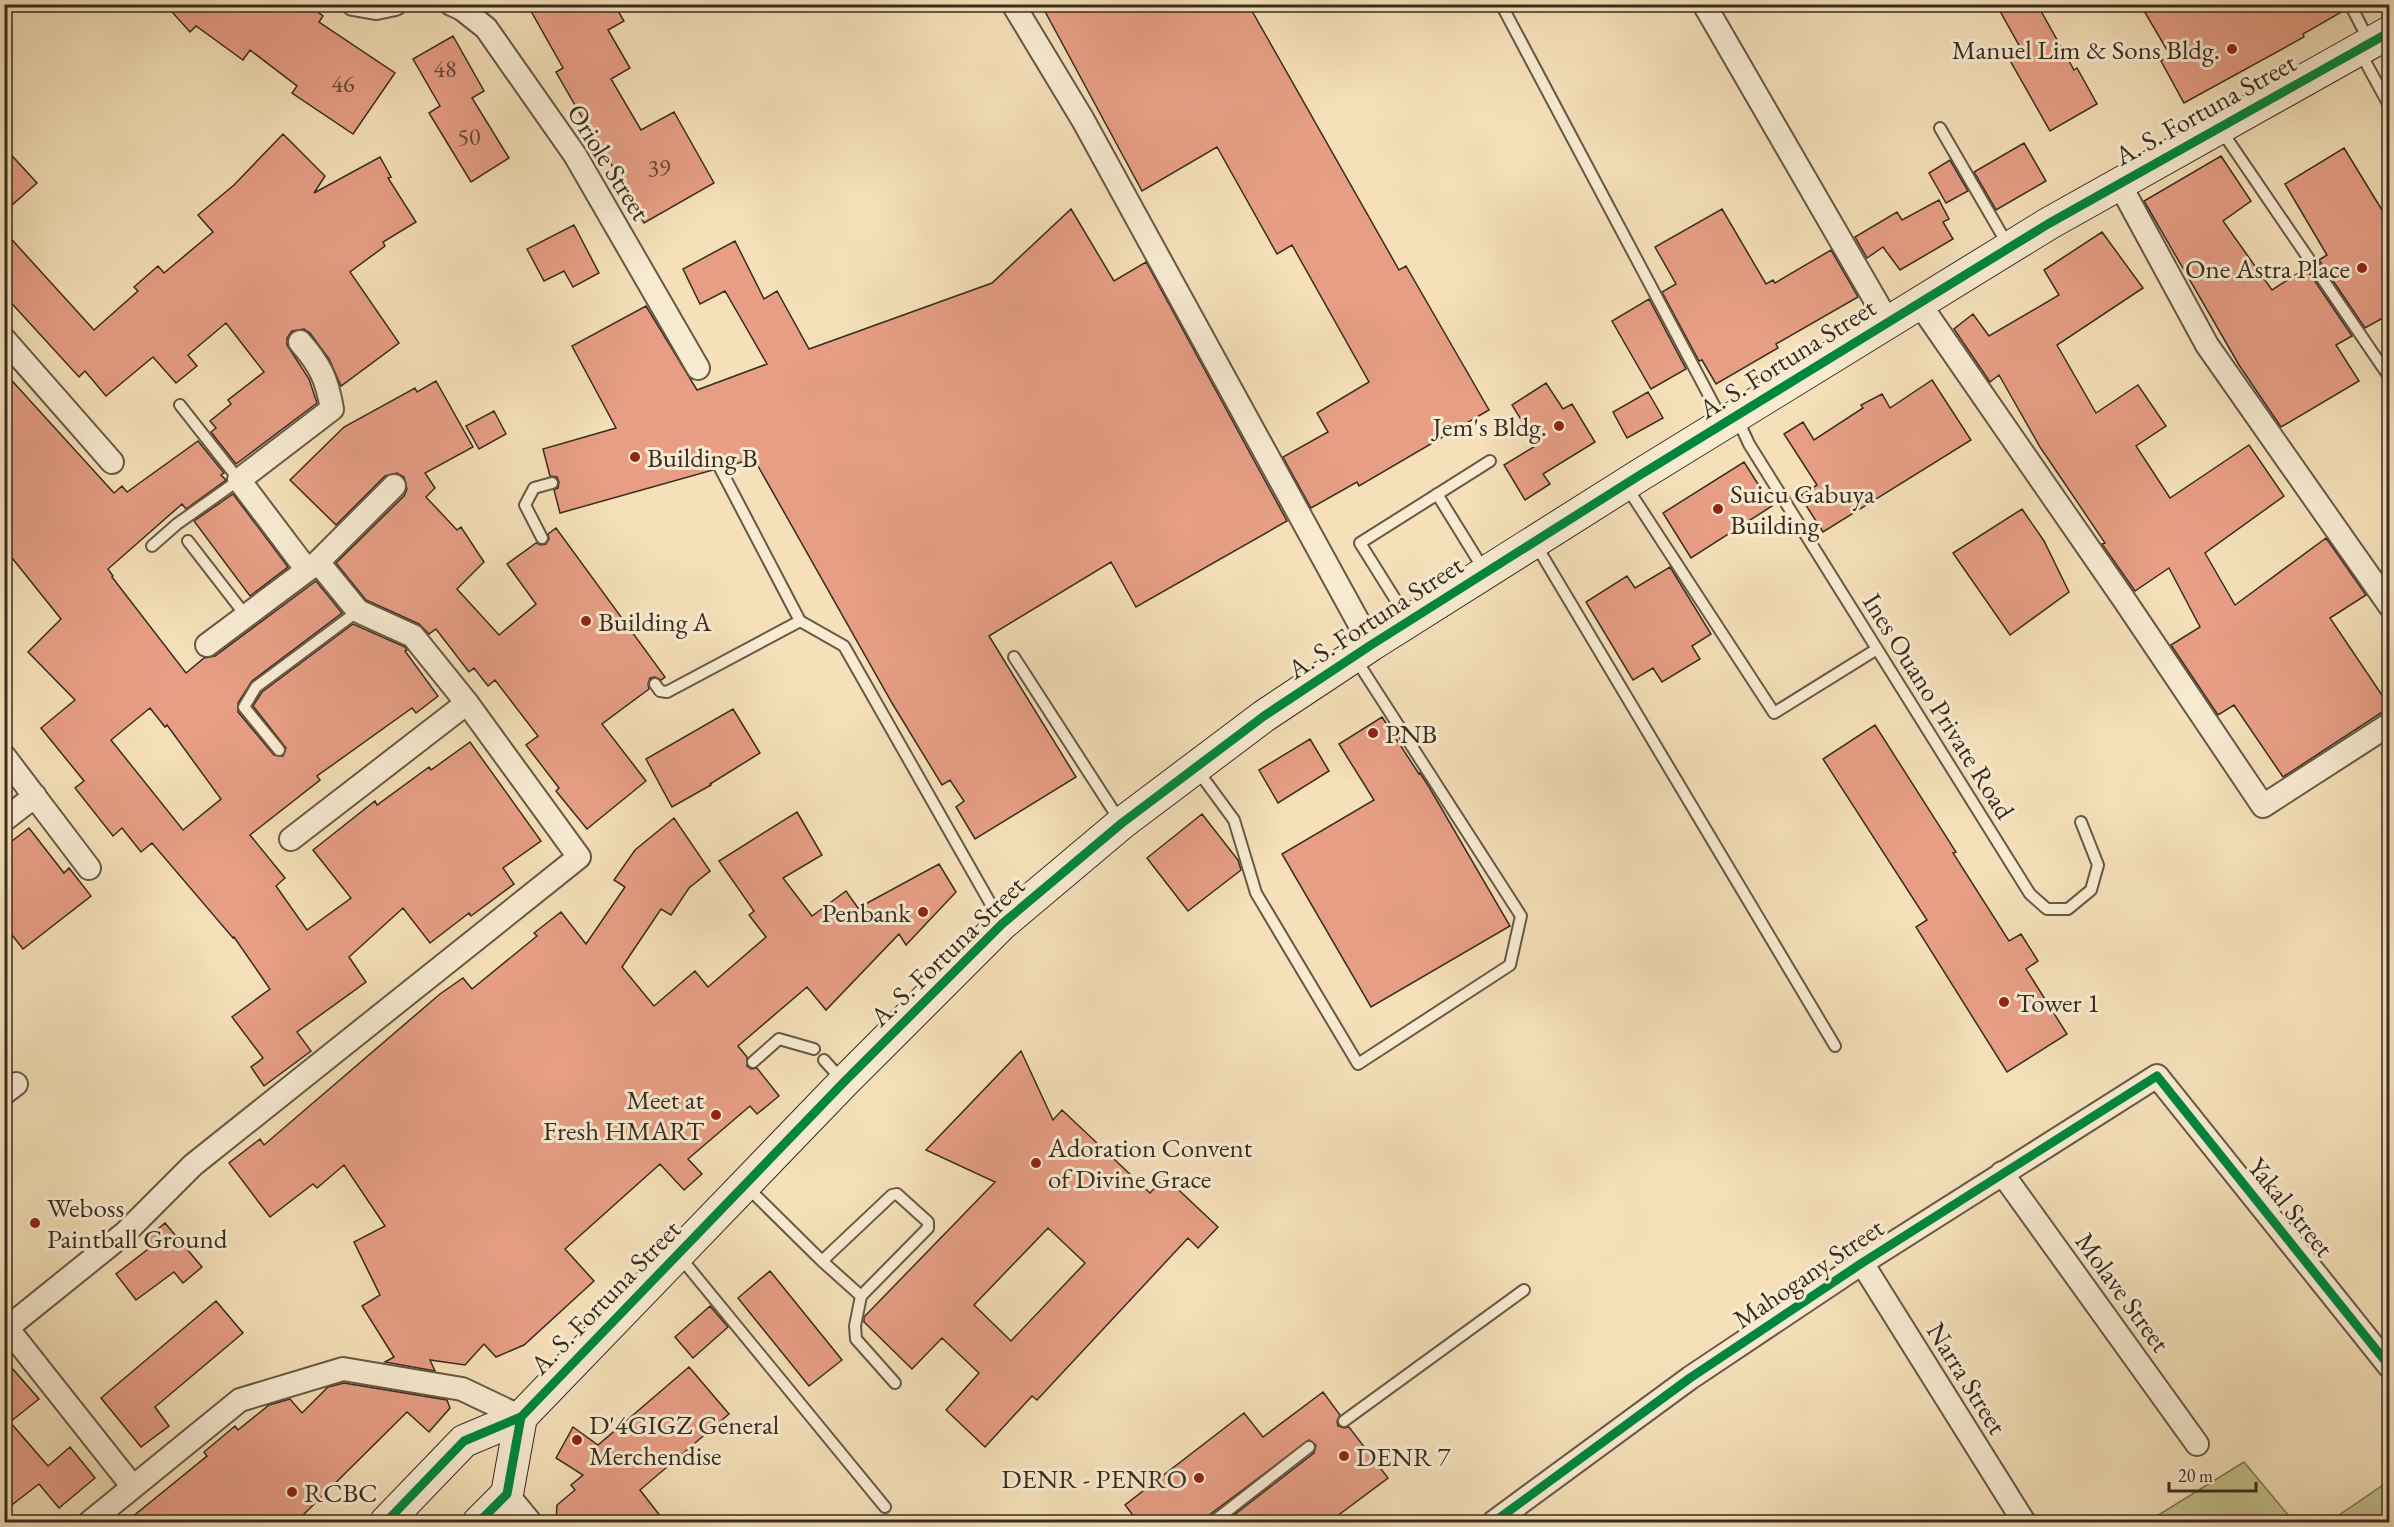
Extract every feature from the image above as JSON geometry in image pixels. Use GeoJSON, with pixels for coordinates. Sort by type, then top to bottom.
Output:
{"type":"FeatureCollection","features":[{"type":"Feature","properties":{"kind":"main road","name":"A. S. Fortuna Street"},"geometry":{"type":"LineString","coordinates":[[386,1522],[464,1441],[521,1417],[745,1185],[834,1071],[1002,924],[1122,824],[1264,716],[1625,484],[2009,247],[2373,42]]}},
{"type":"Feature","properties":{"kind":"main road"},"geometry":{"type":"LineString","coordinates":[[479,1522],[507,1494],[521,1417]]}},
{"type":"Feature","properties":{"kind":"street"},"geometry":{"type":"LineString","coordinates":[[353,4],[376,8],[395,4]]}},
{"type":"Feature","properties":{"kind":"street"},"geometry":{"type":"LineString","coordinates":[[1013,4],[1083,120],[1363,651]]}},
{"type":"Feature","properties":{"kind":"street"},"geometry":{"type":"LineString","coordinates":[[1704,4],[1888,322]]}},
{"type":"Feature","properties":{"kind":"street","name":"Oriole Street"},"geometry":{"type":"LineString","coordinates":[[461,6],[486,28],[575,155],[698,368]]}},
{"type":"Feature","properties":{"kind":"street"},"geometry":{"type":"LineString","coordinates":[[2119,183],[2207,345],[2390,606]]}},
{"type":"Feature","properties":{"kind":"street"},"geometry":{"type":"LineString","coordinates":[[1919,303],[2123,597],[2263,806],[2390,724]]}},
{"type":"Feature","properties":{"kind":"street"},"geometry":{"type":"LineString","coordinates":[[4,339],[112,462]]}},
{"type":"Feature","properties":{"kind":"street"},"geometry":{"type":"LineString","coordinates":[[134,1487],[6,1326],[125,1233],[193,1165],[579,857],[467,703],[413,636],[358,611],[312,566],[239,480],[332,409],[328,384],[318,362],[300,342]]}},
{"type":"Feature","properties":{"kind":"street"},"geometry":{"type":"LineString","coordinates":[[207,645],[312,566],[394,486]]}},
{"type":"Feature","properties":{"kind":"street"},"geometry":{"type":"LineString","coordinates":[[291,839],[467,703]]}},
{"type":"Feature","properties":{"kind":"street"},"geometry":{"type":"LineString","coordinates":[[4,756],[89,867]]}},
{"type":"Feature","properties":{"kind":"street"},"geometry":{"type":"LineString","coordinates":[[4,820],[35,796]]}},
{"type":"Feature","properties":{"kind":"street","name":"Mahogany Street"},"geometry":{"type":"LineString","coordinates":[[1494,1522],[1690,1378],[1862,1263],[2157,1076]]}},
{"type":"Feature","properties":{"kind":"street","name":"Yakal Street"},"geometry":{"type":"LineString","coordinates":[[2157,1076],[2390,1367]]}},
{"type":"Feature","properties":{"kind":"street","name":"Molave Street"},"geometry":{"type":"LineString","coordinates":[[2002,1173],[2197,1444]]}},
{"type":"Feature","properties":{"kind":"street","name":"Narra Street"},"geometry":{"type":"LineString","coordinates":[[1862,1263],[2024,1522]]}},
{"type":"Feature","properties":{"kind":"street"},"geometry":{"type":"LineString","coordinates":[[90,1522],[240,1400],[343,1369],[462,1389],[521,1417]]}},
{"type":"Feature","properties":{"kind":"street"},"geometry":{"type":"LineString","coordinates":[[507,1494],[530,1522]]}},
{"type":"Feature","properties":{"kind":"lane","name":"Ines Ouano Private Road"},"geometry":{"type":"LineString","coordinates":[[1501,4],[1730,419],[1749,444],[2030,894],[2047,909],[2068,909],[2091,890],[2098,865],[2080,822]]}},
{"type":"Feature","properties":{"kind":"lane"},"geometry":{"type":"LineString","coordinates":[[2350,4],[2373,42],[2390,107]]}},
{"type":"Feature","properties":{"kind":"lane"},"geometry":{"type":"LineString","coordinates":[[2219,127],[2390,378]]}},
{"type":"Feature","properties":{"kind":"lane"},"geometry":{"type":"LineString","coordinates":[[1940,128],[2009,247]]}},
{"type":"Feature","properties":{"kind":"lane"},"geometry":{"type":"LineString","coordinates":[[152,546],[177,524],[239,480],[180,405]]}},
{"type":"Feature","properties":{"kind":"lane"},"geometry":{"type":"LineString","coordinates":[[1409,621],[1360,543],[1490,461]]}},
{"type":"Feature","properties":{"kind":"lane"},"geometry":{"type":"LineString","coordinates":[[720,468],[800,621],[844,646],[1002,924]]}},
{"type":"Feature","properties":{"kind":"lane"},"geometry":{"type":"LineString","coordinates":[[543,538],[536,530],[525,505],[534,488],[552,483]]}},
{"type":"Feature","properties":{"kind":"lane"},"geometry":{"type":"LineString","coordinates":[[1625,484],[1774,713],[1877,649]]}},
{"type":"Feature","properties":{"kind":"lane"},"geometry":{"type":"LineString","coordinates":[[1437,494],[1486,573]]}},
{"type":"Feature","properties":{"kind":"lane"},"geometry":{"type":"LineString","coordinates":[[188,541],[246,616]]}},
{"type":"Feature","properties":{"kind":"lane"},"geometry":{"type":"LineString","coordinates":[[1534,542],[1835,1046]]}},
{"type":"Feature","properties":{"kind":"lane"},"geometry":{"type":"LineString","coordinates":[[279,750],[244,707],[256,687],[358,611]]}},
{"type":"Feature","properties":{"kind":"lane"},"geometry":{"type":"LineString","coordinates":[[655,684],[660,691],[667,692],[800,621]]}},
{"type":"Feature","properties":{"kind":"lane"},"geometry":{"type":"LineString","coordinates":[[1196,768],[1234,820],[1256,893],[1358,1064],[1510,965],[1521,916],[1363,651]]}},
{"type":"Feature","properties":{"kind":"lane"},"geometry":{"type":"LineString","coordinates":[[1014,657],[1122,824]]}},
{"type":"Feature","properties":{"kind":"lane"},"geometry":{"type":"LineString","coordinates":[[753,1062],[779,1039],[814,1049]]}},
{"type":"Feature","properties":{"kind":"lane"},"geometry":{"type":"LineString","coordinates":[[745,1185],[861,1296]]}},
{"type":"Feature","properties":{"kind":"lane"},"geometry":{"type":"LineString","coordinates":[[822,1261],[888,1197],[897,1194],[928,1222],[928,1228],[861,1296],[855,1326],[856,1340],[894,1383]]}},
{"type":"Feature","properties":{"kind":"lane"},"geometry":{"type":"LineString","coordinates":[[678,1254],[885,1507]]}},
{"type":"Feature","properties":{"kind":"lane"},"geometry":{"type":"LineString","coordinates":[[1344,1421],[1524,1290]]}},
{"type":"Feature","properties":{"kind":"lane"},"geometry":{"type":"LineString","coordinates":[[1213,1522],[1309,1447]]}},
{"type":"Feature","properties":{"kind":"shaded area"},"geometry":{"type":"Polygon","coordinates":[[[2244,1462],[2294,1522],[2147,1522],[2244,1462]]]}},
{"type":"Feature","properties":{"kind":"shaded area"},"geometry":{"type":"Polygon","coordinates":[[[2389,1481],[2389,1522],[2329,1522],[2389,1481]]]}},
{"type":"Feature","properties":{"kind":"building"},"geometry":{"type":"Polygon","coordinates":[[[165,4],[307,4],[323,16],[319,22],[395,73],[353,134],[292,93],[297,86],[250,50],[243,60],[196,26],[190,32],[165,4]]]}},
{"type":"Feature","properties":{"kind":"building"},"geometry":{"type":"Polygon","coordinates":[[[527,4],[614,4],[624,21],[608,30],[630,68],[611,79],[641,130],[674,112],[714,183],[644,223],[556,72],[563,68],[527,4]]]}},
{"type":"Feature","properties":{"kind":"building"},"geometry":{"type":"Polygon","coordinates":[[[1041,4],[1248,4],[1399,270],[1406,266],[1489,410],[1359,486],[1357,482],[1311,508],[1283,457],[1328,432],[1317,413],[1369,382],[1292,245],[1277,254],[1217,147],[1142,191],[1041,4]]]}},
{"type":"Feature","properties":{"kind":"building"},"geometry":{"type":"Polygon","coordinates":[[[1996,4],[2037,4],[2074,70],[2077,68],[2097,104],[2050,131],[2008,57],[2021,49],[1996,4]]]}},
{"type":"Feature","properties":{"kind":"building","name":"Manuel Lim & Sons Bldg."},"geometry":{"type":"Polygon","coordinates":[[[2140,4],[2343,4],[2345,10],[2303,34],[2304,37],[2184,103],[2161,61],[2170,55],[2140,4]]]}},
{"type":"Feature","properties":{"kind":"building"},"geometry":{"type":"Polygon","coordinates":[[[453,36],[484,91],[472,98],[509,158],[471,182],[429,113],[440,106],[413,59],[453,36]]]}},
{"type":"Feature","properties":{"kind":"building"},"geometry":{"type":"Polygon","coordinates":[[[283,134],[325,176],[314,193],[380,157],[391,177],[388,178],[416,222],[383,242],[385,246],[350,272],[399,343],[341,386],[329,359],[310,333],[304,329],[292,331],[287,338],[287,345],[309,379],[317,403],[236,464],[211,432],[216,428],[210,421],[231,404],[228,400],[264,372],[226,323],[188,355],[197,366],[176,383],[153,357],[106,396],[85,371],[79,377],[4,295],[4,231],[94,330],[138,291],[134,287],[158,266],[164,273],[213,232],[198,215],[234,185],[283,134]]]}},
{"type":"Feature","properties":{"kind":"building"},"geometry":{"type":"Polygon","coordinates":[[[2024,143],[2046,181],[1996,210],[1974,172],[2024,143]]]}},
{"type":"Feature","properties":{"kind":"building"},"geometry":{"type":"Polygon","coordinates":[[[4,147],[37,183],[4,212],[4,147]]]}},
{"type":"Feature","properties":{"kind":"building","name":"One Astra Place"},"geometry":{"type":"Polygon","coordinates":[[[2344,148],[2390,223],[2390,314],[2365,328],[2319,260],[2327,255],[2285,184],[2344,148]]]}},
{"type":"Feature","properties":{"kind":"building"},"geometry":{"type":"Polygon","coordinates":[[[2221,156],[2251,201],[2223,221],[2272,290],[2306,268],[2352,336],[2336,345],[2359,381],[2281,427],[2239,365],[2144,201],[2221,156]]]}},
{"type":"Feature","properties":{"kind":"building"},"geometry":{"type":"Polygon","coordinates":[[[1950,160],[1968,191],[1946,203],[1929,173],[1950,160]]]}},
{"type":"Feature","properties":{"kind":"building"},"geometry":{"type":"Polygon","coordinates":[[[1939,200],[1949,219],[1943,222],[1953,239],[1900,270],[1883,247],[1867,258],[1855,237],[1897,212],[1902,220],[1939,200]]]}},
{"type":"Feature","properties":{"kind":"building"},"geometry":{"type":"Polygon","coordinates":[[[1071,209],[1114,281],[1146,262],[1287,521],[1136,607],[1111,562],[989,636],[1076,777],[975,839],[956,807],[964,801],[950,780],[942,785],[892,703],[754,459],[727,466],[723,461],[717,461],[713,465],[713,470],[560,513],[554,490],[558,488],[559,482],[557,477],[550,476],[543,449],[616,428],[572,346],[646,306],[697,390],[767,364],[725,291],[700,304],[683,269],[735,241],[764,299],[777,291],[809,349],[992,283],[1071,209]]]}},
{"type":"Feature","properties":{"kind":"building"},"geometry":{"type":"Polygon","coordinates":[[[1722,209],[1766,284],[1773,280],[1775,283],[1831,250],[1858,297],[1776,344],[1778,348],[1716,384],[1702,360],[1699,361],[1662,292],[1676,284],[1655,247],[1722,209]]]}},
{"type":"Feature","properties":{"kind":"building"},"geometry":{"type":"Polygon","coordinates":[[[574,225],[599,273],[573,287],[564,271],[544,281],[527,249],[574,225]]]}},
{"type":"Feature","properties":{"kind":"building"},"geometry":{"type":"Polygon","coordinates":[[[2102,232],[2143,288],[2057,345],[2096,413],[2138,385],[2166,426],[2136,446],[2170,498],[2249,445],[2284,496],[2205,553],[2235,605],[2326,538],[2366,595],[2330,618],[2390,707],[2283,777],[2234,705],[2218,715],[2171,645],[2200,627],[2169,568],[2135,591],[2040,447],[1999,375],[1990,382],[1954,329],[1973,314],[1989,336],[2059,295],[2044,270],[2102,232]]]}},
{"type":"Feature","properties":{"kind":"building"},"geometry":{"type":"Polygon","coordinates":[[[1649,299],[1686,369],[1651,389],[1612,321],[1649,299]]]}},
{"type":"Feature","properties":{"kind":"building"},"geometry":{"type":"Polygon","coordinates":[[[4,372],[114,493],[122,486],[127,492],[198,441],[224,473],[221,475],[226,480],[186,509],[182,504],[108,569],[186,673],[204,658],[215,656],[316,581],[342,613],[252,681],[238,703],[238,712],[274,755],[283,756],[286,748],[253,706],[262,692],[353,624],[405,647],[407,650],[405,651],[438,696],[416,713],[412,708],[317,776],[320,780],[250,835],[285,878],[276,886],[307,930],[351,898],[313,850],[375,801],[377,805],[429,767],[431,770],[470,742],[541,841],[503,868],[514,884],[471,916],[469,913],[430,943],[403,908],[349,957],[366,982],[297,1032],[311,1051],[264,1086],[251,1067],[263,1058],[232,1017],[270,989],[234,937],[152,843],[141,852],[122,828],[113,836],[75,788],[84,781],[41,728],[75,700],[28,652],[61,619],[4,548],[4,372]],[[150,708],[111,740],[183,830],[221,799],[167,725],[165,727],[150,708]]]}},
{"type":"Feature","properties":{"kind":"building"},"geometry":{"type":"Polygon","coordinates":[[[1932,380],[1971,440],[1823,532],[1800,496],[1817,485],[1784,434],[1803,422],[1814,440],[1863,408],[1861,405],[1882,394],[1890,408],[1932,380]]]}},
{"type":"Feature","properties":{"kind":"building"},"geometry":{"type":"Polygon","coordinates":[[[436,381],[473,447],[425,473],[435,488],[426,497],[457,530],[461,527],[484,562],[457,589],[499,635],[536,604],[507,564],[536,543],[546,544],[549,539],[548,534],[556,528],[665,677],[661,680],[655,677],[650,678],[649,689],[602,724],[646,781],[587,829],[556,791],[559,788],[526,745],[538,736],[495,680],[488,686],[474,668],[469,672],[436,629],[429,634],[419,624],[366,600],[336,563],[404,496],[407,489],[404,477],[397,473],[385,476],[336,525],[290,480],[344,427],[415,388],[417,392],[436,381]]]}},
{"type":"Feature","properties":{"kind":"building","name":"Jem's Bldg."},"geometry":{"type":"Polygon","coordinates":[[[1546,383],[1563,409],[1572,404],[1595,442],[1543,474],[1550,484],[1525,500],[1504,465],[1537,445],[1512,405],[1546,383]]]}},
{"type":"Feature","properties":{"kind":"building"},"geometry":{"type":"Polygon","coordinates":[[[1648,392],[1663,418],[1627,438],[1613,412],[1648,392]]]}},
{"type":"Feature","properties":{"kind":"building"},"geometry":{"type":"Polygon","coordinates":[[[494,411],[506,434],[479,449],[466,426],[494,411]]]}},
{"type":"Feature","properties":{"kind":"building","name":"Suicu Gabuya Building"},"geometry":{"type":"Polygon","coordinates":[[[1744,462],[1772,506],[1691,558],[1663,513],[1744,462]]]}},
{"type":"Feature","properties":{"kind":"building"},"geometry":{"type":"Polygon","coordinates":[[[233,494],[288,567],[250,596],[194,521],[233,494]]]}},
{"type":"Feature","properties":{"kind":"building"},"geometry":{"type":"Polygon","coordinates":[[[2022,509],[2044,541],[2069,592],[2010,635],[1953,553],[2022,509]]]}},
{"type":"Feature","properties":{"kind":"building"},"geometry":{"type":"Polygon","coordinates":[[[1670,567],[1711,634],[1692,646],[1700,659],[1662,682],[1653,668],[1633,680],[1586,602],[1627,576],[1635,588],[1670,567]]]}},
{"type":"Feature","properties":{"kind":"building"},"geometry":{"type":"Polygon","coordinates":[[[733,709],[760,753],[672,807],[646,759],[733,709]]]}},
{"type":"Feature","properties":{"kind":"building"},"geometry":{"type":"Polygon","coordinates":[[[1382,717],[1429,787],[1510,926],[1371,1007],[1282,854],[1374,800],[1339,744],[1382,717]]]}},
{"type":"Feature","properties":{"kind":"building"},"geometry":{"type":"Polygon","coordinates":[[[1875,725],[1956,852],[1953,853],[2009,941],[2021,934],[2038,961],[2026,969],[2067,1034],[2007,1072],[1916,927],[1927,920],[1823,759],[1875,725]]]}},
{"type":"Feature","properties":{"kind":"building"},"geometry":{"type":"Polygon","coordinates":[[[1310,739],[1329,771],[1278,803],[1259,770],[1310,739]]]}},
{"type":"Feature","properties":{"kind":"building"},"geometry":{"type":"Polygon","coordinates":[[[797,812],[822,855],[783,878],[812,916],[846,891],[858,908],[939,864],[956,892],[906,945],[899,934],[826,1010],[807,987],[738,1046],[747,1057],[747,1066],[751,1069],[757,1068],[779,1096],[757,1114],[750,1106],[688,1159],[702,1174],[684,1190],[660,1164],[565,1249],[594,1281],[524,1345],[496,1357],[484,1344],[465,1365],[430,1360],[435,1371],[385,1362],[394,1357],[362,1306],[380,1295],[354,1242],[385,1226],[344,1165],[317,1188],[313,1184],[270,1217],[229,1163],[260,1139],[264,1145],[440,994],[463,978],[472,989],[537,936],[534,933],[561,912],[586,944],[625,887],[614,880],[635,850],[674,818],[710,871],[689,888],[671,915],[661,909],[622,967],[654,1006],[695,971],[708,987],[766,937],[749,915],[754,911],[719,861],[797,812]]]}},
{"type":"Feature","properties":{"kind":"building"},"geometry":{"type":"Polygon","coordinates":[[[1202,814],[1238,860],[1241,870],[1188,911],[1147,858],[1202,814]]]}},
{"type":"Feature","properties":{"kind":"building"},"geometry":{"type":"Polygon","coordinates":[[[29,828],[64,873],[69,868],[91,896],[23,949],[4,925],[4,847],[29,828]]]}},
{"type":"Feature","properties":{"kind":"building"},"geometry":{"type":"Polygon","coordinates":[[[1021,1051],[1053,1120],[1062,1110],[1150,1193],[1165,1177],[1218,1227],[1198,1248],[1188,1238],[1037,1400],[1032,1396],[985,1447],[946,1410],[979,1373],[942,1338],[912,1369],[864,1322],[864,1317],[995,1182],[926,1150],[1021,1051]],[[1048,1228],[974,1305],[1011,1341],[1085,1263],[1048,1228]]]}},
{"type":"Feature","properties":{"kind":"building"},"geometry":{"type":"Polygon","coordinates":[[[165,1223],[202,1267],[183,1283],[174,1272],[136,1300],[116,1274],[152,1246],[146,1239],[165,1223]]]}},
{"type":"Feature","properties":{"kind":"building"},"geometry":{"type":"Polygon","coordinates":[[[770,1271],[842,1360],[809,1386],[738,1298],[770,1271]]]}},
{"type":"Feature","properties":{"kind":"building"},"geometry":{"type":"Polygon","coordinates":[[[216,1301],[243,1333],[155,1407],[169,1426],[141,1447],[101,1398],[216,1301]]]}},
{"type":"Feature","properties":{"kind":"building"},"geometry":{"type":"Polygon","coordinates":[[[710,1306],[728,1327],[693,1358],[675,1337],[710,1306]]]}},
{"type":"Feature","properties":{"kind":"building"},"geometry":{"type":"Polygon","coordinates":[[[4,1359],[39,1399],[10,1422],[48,1466],[70,1447],[95,1478],[59,1508],[39,1484],[4,1511],[4,1359]]]}},
{"type":"Feature","properties":{"kind":"building"},"geometry":{"type":"Polygon","coordinates":[[[689,1367],[729,1414],[640,1490],[665,1522],[556,1522],[557,1505],[575,1490],[571,1485],[583,1475],[556,1458],[573,1427],[598,1445],[689,1367]]]}},
{"type":"Feature","properties":{"kind":"building"},"geometry":{"type":"Polygon","coordinates":[[[344,1383],[447,1400],[450,1408],[429,1432],[407,1412],[296,1522],[126,1522],[207,1456],[204,1452],[235,1426],[238,1430],[269,1405],[290,1399],[302,1413],[328,1387],[344,1383]]]}},
{"type":"Feature","properties":{"kind":"building"},"geometry":{"type":"Polygon","coordinates":[[[1323,1392],[1340,1415],[1337,1421],[1338,1426],[1349,1427],[1388,1478],[1329,1522],[1225,1522],[1314,1453],[1316,1445],[1309,1440],[1208,1516],[1206,1522],[1138,1522],[1125,1505],[1244,1413],[1263,1437],[1323,1392]]]}},
{"type":"Feature","properties":{"kind":"cycle path"},"geometry":{"type":"LineString","coordinates":[[386,1522],[464,1441],[521,1417],[844,1082],[1002,924],[1122,823],[1264,716],[1371,645],[1640,475],[2048,224],[2390,32]]}},
{"type":"Feature","properties":{"kind":"cycle path"},"geometry":{"type":"LineString","coordinates":[[1494,1522],[1690,1378],[1862,1263],[2157,1076],[2390,1367]]}},
{"type":"Feature","properties":{"kind":"cycle path"},"geometry":{"type":"LineString","coordinates":[[479,1522],[507,1494],[521,1417]]}},
{"type":"Feature","properties":{"kind":"place","name":"Manuel Lim & Sons Bldg."},"geometry":{"type":"Point","coordinates":[2232,49]}},
{"type":"Feature","properties":{"kind":"place","name":"One Astra Place"},"geometry":{"type":"Point","coordinates":[2362,268]}},
{"type":"Feature","properties":{"kind":"place","name":"Jem's Bldg."},"geometry":{"type":"Point","coordinates":[1559,426]}},
{"type":"Feature","properties":{"kind":"place","name":"Building B"},"geometry":{"type":"Point","coordinates":[635,457]}},
{"type":"Feature","properties":{"kind":"place","name":"Suicu Gabuya Building"},"geometry":{"type":"Point","coordinates":[1718,509]}},
{"type":"Feature","properties":{"kind":"place","name":"Building A"},"geometry":{"type":"Point","coordinates":[586,621]}},
{"type":"Feature","properties":{"kind":"place","name":"PNB"},"geometry":{"type":"Point","coordinates":[1373,733]}},
{"type":"Feature","properties":{"kind":"place","name":"Penbank"},"geometry":{"type":"Point","coordinates":[923,912]}},
{"type":"Feature","properties":{"kind":"place","name":"Tower 1"},"geometry":{"type":"Point","coordinates":[2004,1002]}},
{"type":"Feature","properties":{"kind":"place","name":"Meet at Fresh HMART"},"geometry":{"type":"Point","coordinates":[716,1115]}},
{"type":"Feature","properties":{"kind":"place","name":"Adoration Convent of Divine Grace"},"geometry":{"type":"Point","coordinates":[1036,1163]}},
{"type":"Feature","properties":{"kind":"place","name":"Weboss Paintball Ground"},"geometry":{"type":"Point","coordinates":[35,1223]}},
{"type":"Feature","properties":{"kind":"place","name":"D'4GIGZ General Merchendise"},"geometry":{"type":"Point","coordinates":[577,1440]}},
{"type":"Feature","properties":{"kind":"place","name":"DENR 7"},"geometry":{"type":"Point","coordinates":[1344,1456]}},
{"type":"Feature","properties":{"kind":"place","name":"DENR - PENRO"},"geometry":{"type":"Point","coordinates":[1199,1478]}},
{"type":"Feature","properties":{"kind":"place","name":"RCBC"},"geometry":{"type":"Point","coordinates":[292,1492]}}]}
